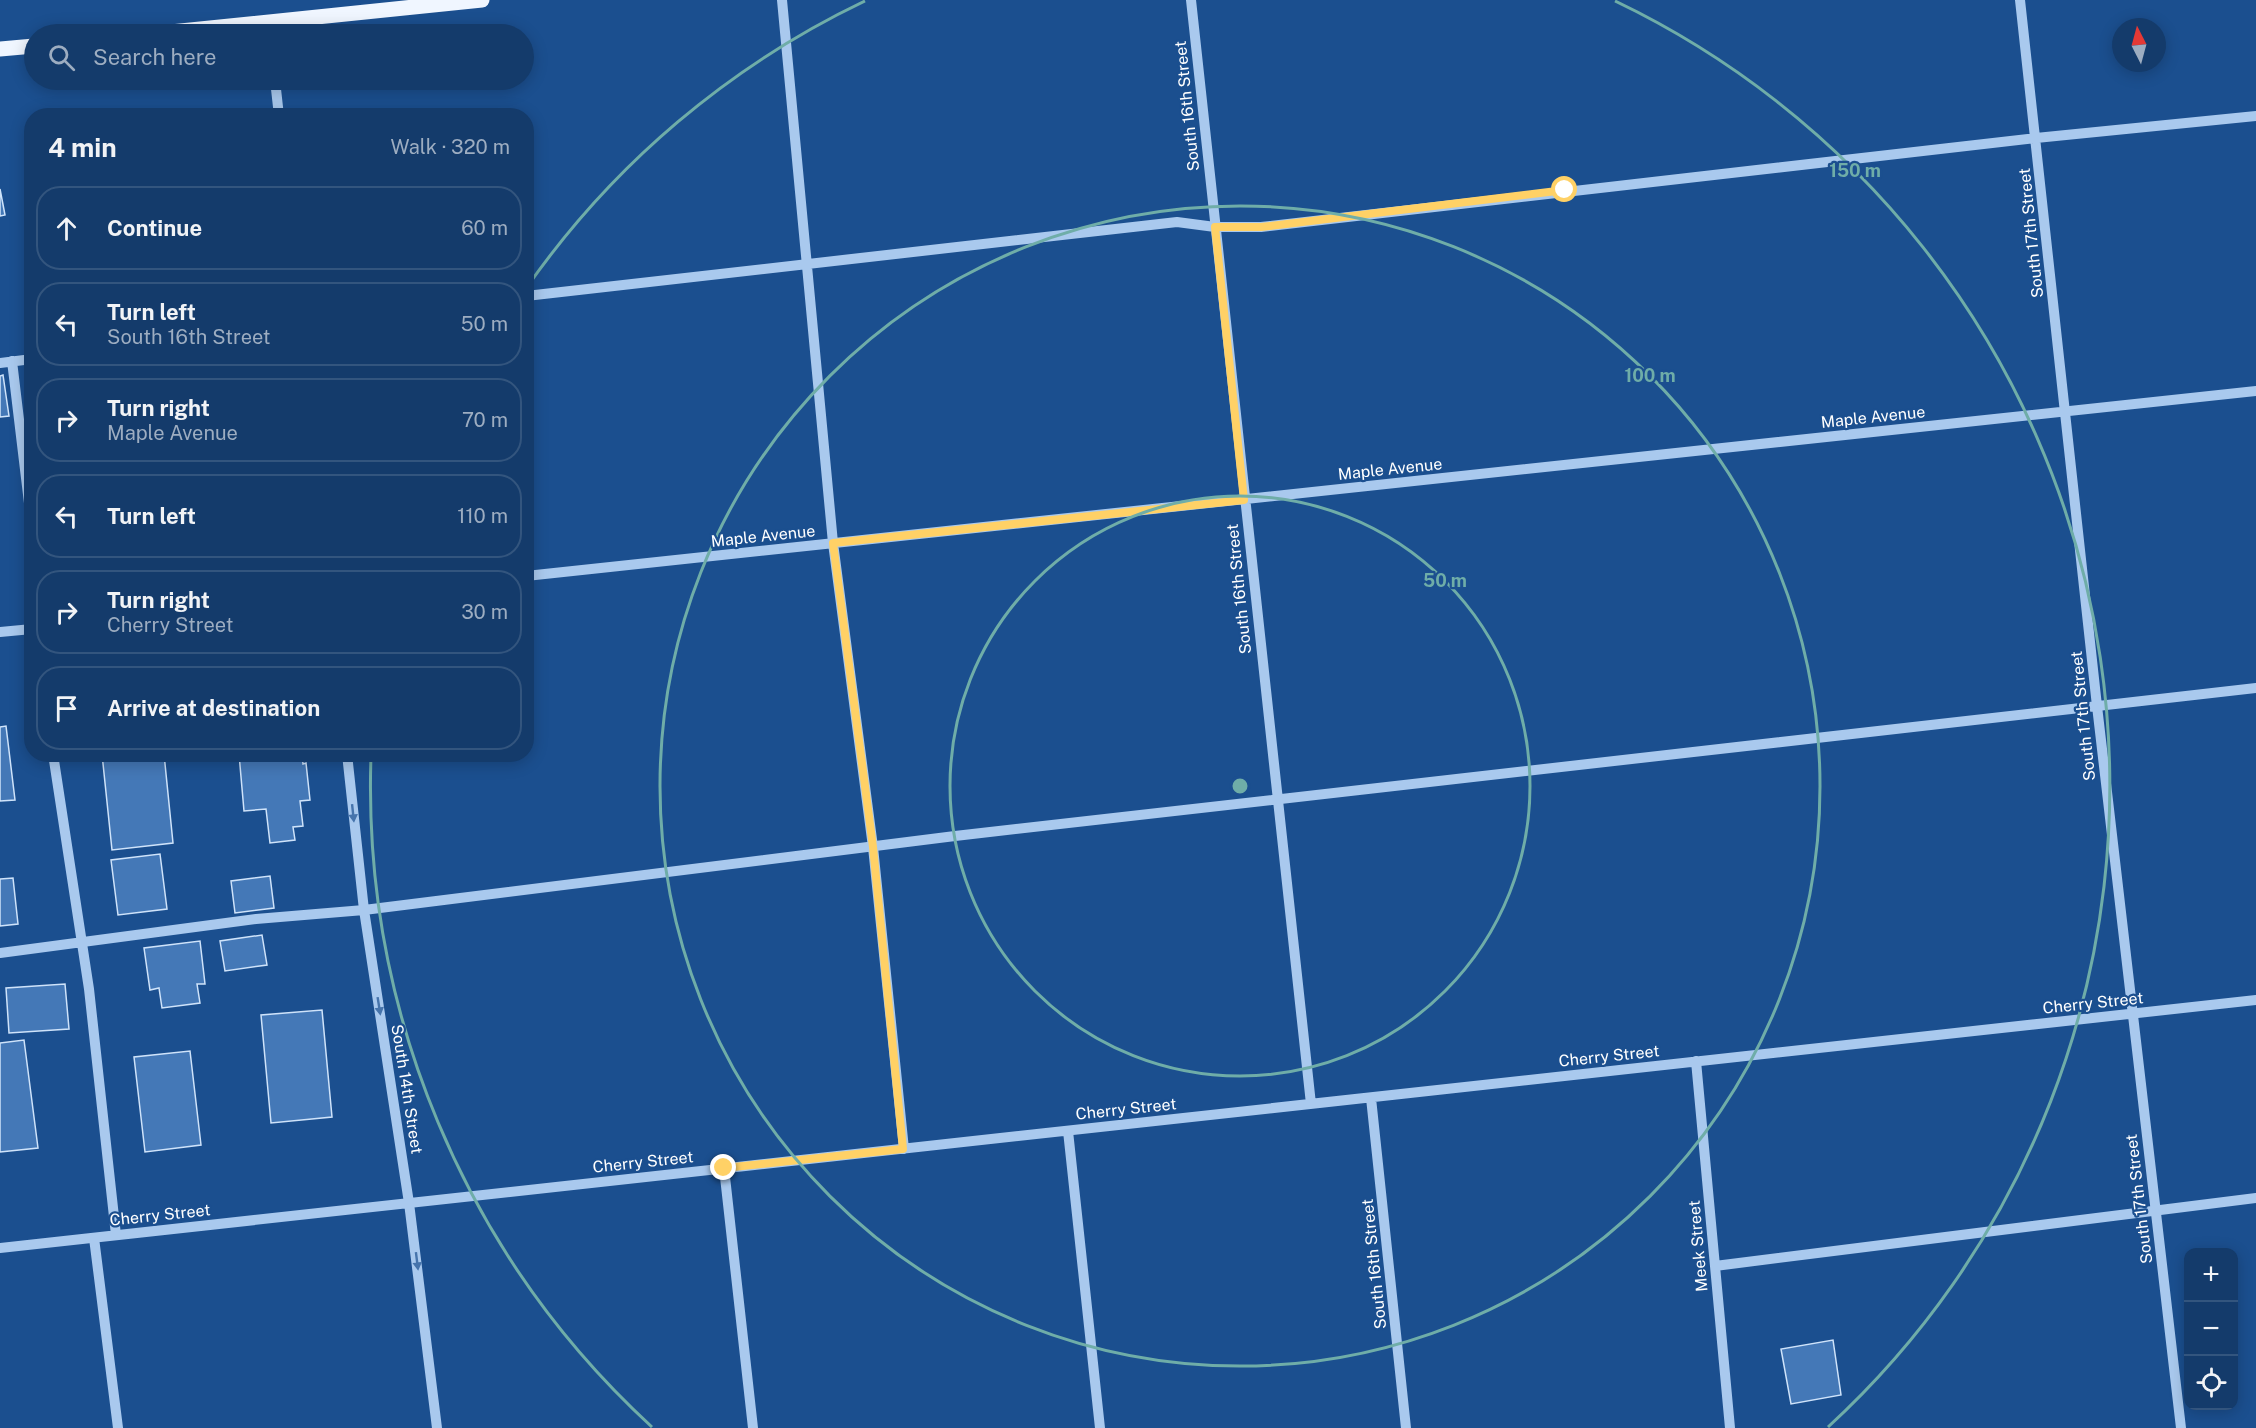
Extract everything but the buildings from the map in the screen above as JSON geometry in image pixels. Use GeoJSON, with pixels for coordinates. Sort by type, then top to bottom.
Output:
{"type":"FeatureCollection","features":[{"type":"Feature","properties":{"kind":"main road"},"geometry":{"type":"LineString","coordinates":[[307,24],[482,0]]}},
{"type":"Feature","properties":{"kind":"main road"},"geometry":{"type":"LineString","coordinates":[[0,49],[24,47]]}},
{"type":"Feature","properties":{"kind":"street"},"geometry":{"type":"LineString","coordinates":[[782,0],[833,543],[873,847],[903,1149]]}},
{"type":"Feature","properties":{"kind":"street","name":"South 16th Street"},"geometry":{"type":"LineString","coordinates":[[1191,0],[1311,1104]]}},
{"type":"Feature","properties":{"kind":"street","name":"South 17th Street"},"geometry":{"type":"LineString","coordinates":[[2020,0],[2097,706],[2181,1428]]}},
{"type":"Feature","properties":{"kind":"street"},"geometry":{"type":"LineString","coordinates":[[276,90],[278,108]]}},
{"type":"Feature","properties":{"kind":"street"},"geometry":{"type":"LineString","coordinates":[[534,295],[807,266],[1178,222],[1215,227],[1261,227],[2036,138],[2256,116]]}},
{"type":"Feature","properties":{"kind":"street"},"geometry":{"type":"LineString","coordinates":[[0,363],[24,360]]}},
{"type":"Feature","properties":{"kind":"street"},"geometry":{"type":"LineString","coordinates":[[12,362],[24,462]]}},
{"type":"Feature","properties":{"kind":"street","name":"Maple Avenue"},"geometry":{"type":"LineString","coordinates":[[534,575],[2256,391]]}},
{"type":"Feature","properties":{"kind":"street"},"geometry":{"type":"LineString","coordinates":[[0,632],[24,630]]}},
{"type":"Feature","properties":{"kind":"street"},"geometry":{"type":"LineString","coordinates":[[0,953],[256,919],[364,910],[873,847],[2256,688]]}},
{"type":"Feature","properties":{"kind":"street"},"geometry":{"type":"LineString","coordinates":[[54,762],[83,943],[116,1235]]}},
{"type":"Feature","properties":{"kind":"street","name":"South 14th Street"},"geometry":{"type":"LineString","coordinates":[[348,762],[364,910],[410,1203],[437,1428]]}},
{"type":"Feature","properties":{"kind":"street","name":"Cherry Street"},"geometry":{"type":"LineString","coordinates":[[0,1248],[2256,1000]]}},
{"type":"Feature","properties":{"kind":"street","name":"Meek Street"},"geometry":{"type":"LineString","coordinates":[[1696,1061],[1730,1428]]}},
{"type":"Feature","properties":{"kind":"street","name":"South 16th Street"},"geometry":{"type":"LineString","coordinates":[[1371,1098],[1406,1428]]}},
{"type":"Feature","properties":{"kind":"street"},"geometry":{"type":"LineString","coordinates":[[1068,1131],[1100,1428]]}},
{"type":"Feature","properties":{"kind":"street"},"geometry":{"type":"LineString","coordinates":[[724,1168],[753,1428]]}},
{"type":"Feature","properties":{"kind":"street"},"geometry":{"type":"LineString","coordinates":[[1715,1266],[2256,1198]]}},
{"type":"Feature","properties":{"kind":"street"},"geometry":{"type":"LineString","coordinates":[[94,1238],[118,1428]]}},
{"type":"Feature","properties":{"kind":"route"},"geometry":{"type":"LineString","coordinates":[[724,1168],[903,1149],[873,847],[833,543],[1244,500],[1215,227],[1261,227],[1565,190]]}}]}
